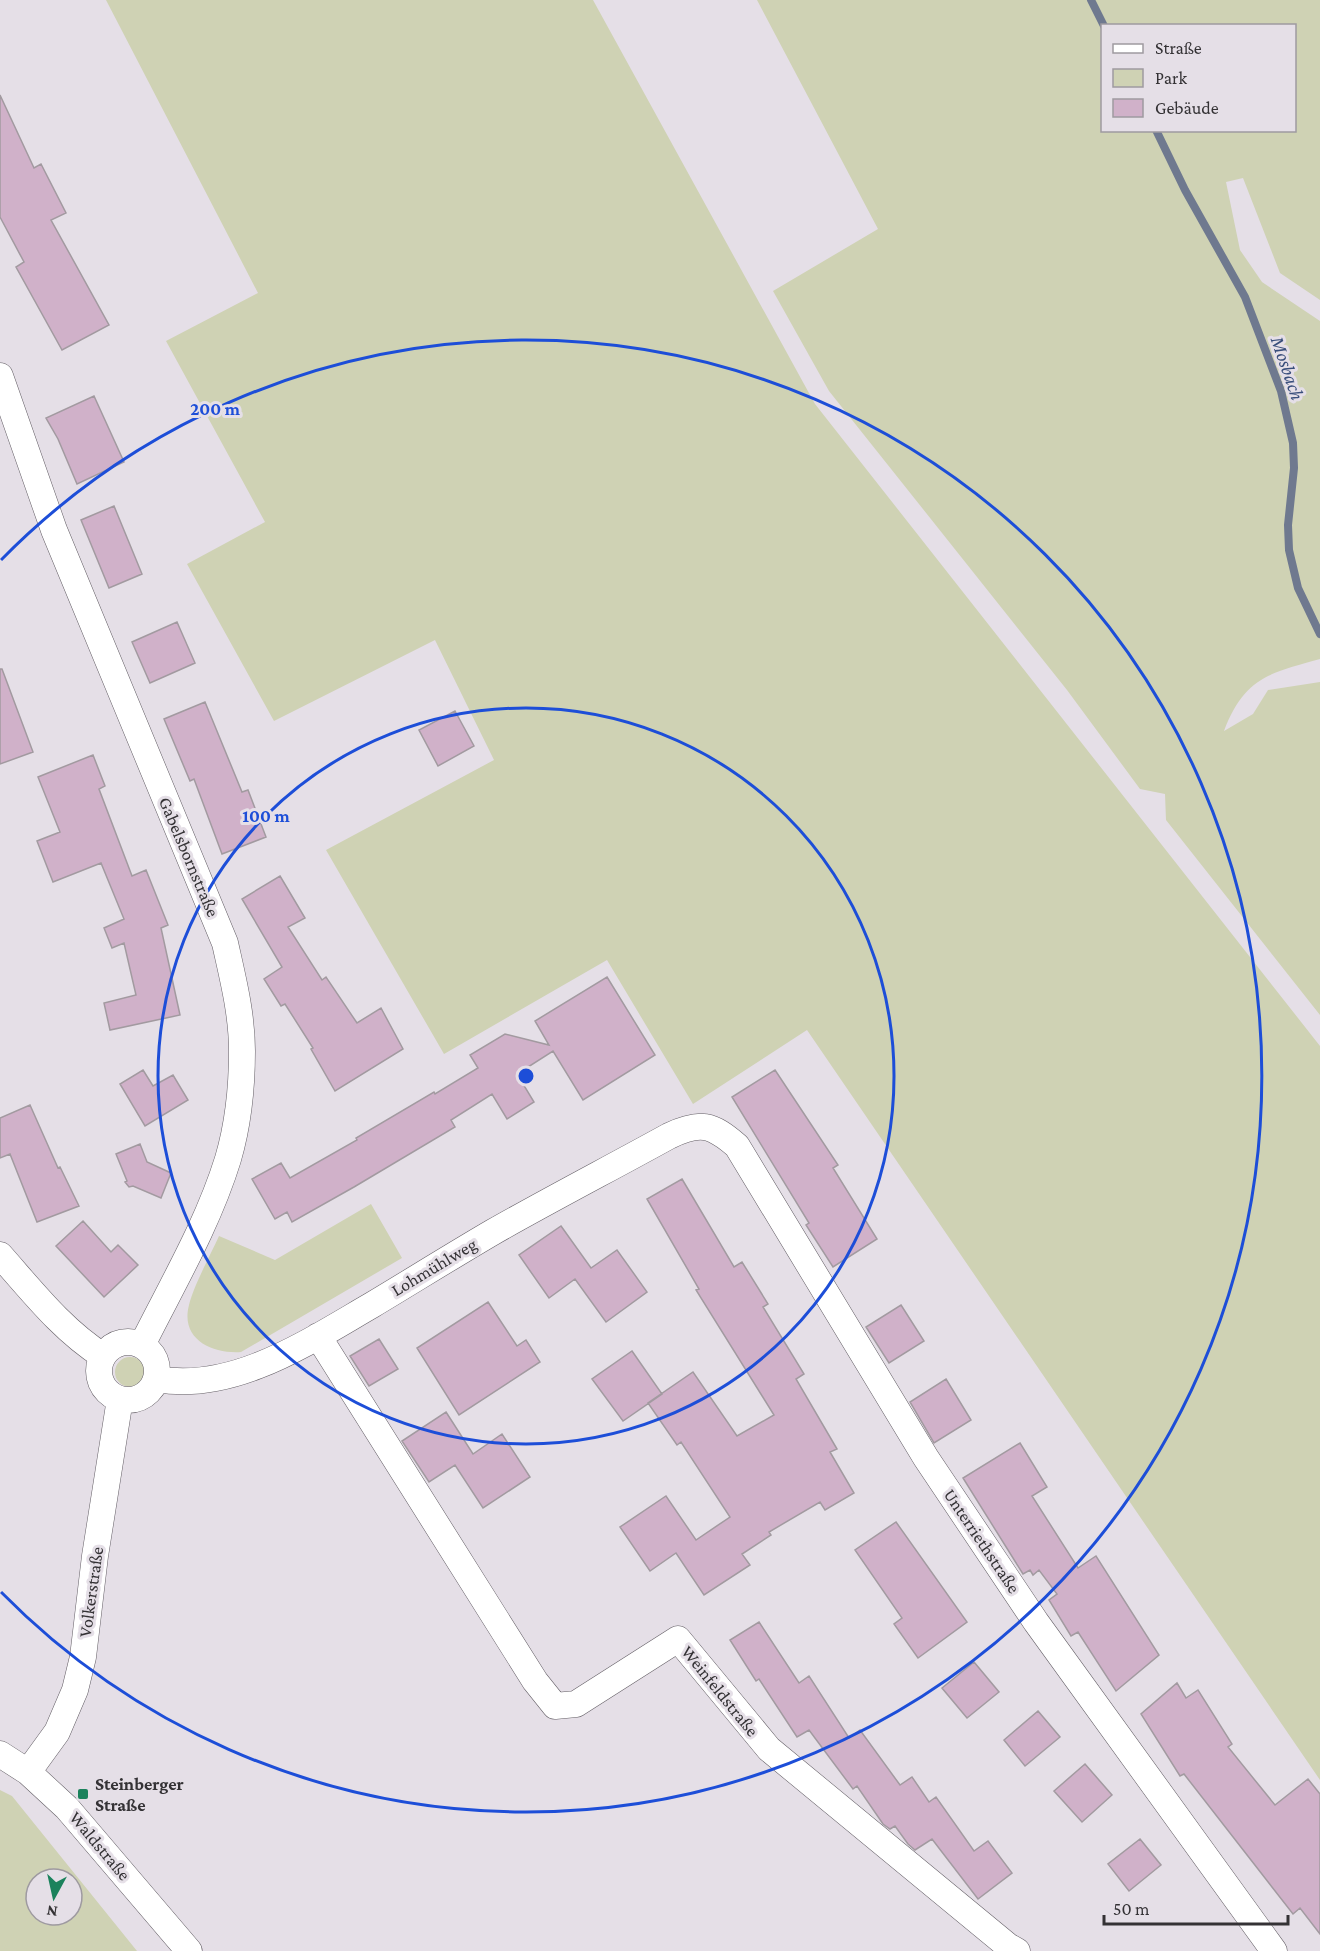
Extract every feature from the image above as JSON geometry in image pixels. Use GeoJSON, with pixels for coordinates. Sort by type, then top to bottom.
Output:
{"type":"FeatureCollection","features":[{"type":"Feature","properties":{"kind":"street","name":"Gabelsbornstraße"},"geometry":{"type":"LineString","coordinates":[[0,376],[54,530],[225,943],[237,996],[242,1050],[240,1094],[228,1158],[209,1209],[142,1345]]}},
{"type":"Feature","properties":{"kind":"street","name":"Lohmühlweg"},"geometry":{"type":"LineString","coordinates":[[157,1379],[178,1383],[200,1381],[229,1375],[258,1365],[318,1336],[493,1233],[669,1136],[688,1127],[704,1126]]}},
{"type":"Feature","properties":{"kind":"street","name":"Unterriethstraße"},"geometry":{"type":"LineString","coordinates":[[704,1126],[722,1132],[738,1146],[926,1458],[1036,1622],[1274,1951]]}},
{"type":"Feature","properties":{"kind":"street"},"geometry":{"type":"LineString","coordinates":[[0,1255],[63,1326],[86,1346],[103,1356]]}},
{"type":"Feature","properties":{"kind":"street","name":"Weinfeldstraße"},"geometry":{"type":"LineString","coordinates":[[318,1336],[535,1682],[555,1706],[576,1704],[678,1639],[768,1749],[1017,1951]]}},
{"type":"Feature","properties":{"kind":"street"},"geometry":{"type":"LineString","coordinates":[[125,1342],[142,1345],[153,1356],[158,1371],[157,1379],[147,1394],[139,1399],[120,1399],[112,1396],[101,1382],[99,1373],[103,1356],[109,1349],[125,1342]]}},
{"type":"Feature","properties":{"kind":"street","name":"Volkerstraße"},"geometry":{"type":"LineString","coordinates":[[28,1772],[57,1732],[83,1657],[95,1556],[120,1399]]}},
{"type":"Feature","properties":{"kind":"street","name":"Waldstraße"},"geometry":{"type":"LineString","coordinates":[[0,1754],[28,1772],[68,1808],[189,1951]]}},
{"type":"Feature","properties":{"kind":"green space"},"geometry":{"type":"Polygon","coordinates":[[[106,0],[593,0],[815,404],[1320,1046],[1320,1780],[807,1030],[693,1104],[607,960],[444,1054],[326,850],[494,760],[435,640],[274,721],[187,564],[265,522],[166,341],[258,293],[106,0]]]}},
{"type":"Feature","properties":{"kind":"green space"},"geometry":{"type":"Polygon","coordinates":[[[757,0],[1320,0],[1320,300],[1280,273],[1243,178],[1226,182],[1240,250],[1262,282],[1320,321],[1320,659],[1260,680],[1240,699],[1224,731],[1253,714],[1268,690],[1320,682],[1320,1015],[1166,820],[1165,794],[1140,789],[1067,690],[829,391],[773,291],[878,229],[757,0]]]}},
{"type":"Feature","properties":{"kind":"green space"},"geometry":{"type":"Polygon","coordinates":[[[371,1204],[402,1258],[241,1352],[209,1347],[194,1335],[187,1317],[191,1297],[219,1236],[275,1260],[371,1204]]]}},
{"type":"Feature","properties":{"kind":"green space"},"geometry":{"type":"Polygon","coordinates":[[[130,1357],[141,1361],[145,1372],[141,1383],[130,1387],[119,1383],[115,1372],[119,1361],[130,1357]]]}},
{"type":"Feature","properties":{"kind":"green space"},"geometry":{"type":"Polygon","coordinates":[[[0,1790],[12,1796],[69,1867],[24,1867],[24,1927],[84,1927],[84,1885],[137,1951],[0,1951],[0,1790]]]}},
{"type":"Feature","properties":{"kind":"building"},"geometry":{"type":"Polygon","coordinates":[[[0,95],[34,168],[41,164],[66,213],[51,220],[109,325],[62,350],[16,267],[24,262],[0,217],[0,95]]]}},
{"type":"Feature","properties":{"kind":"building"},"geometry":{"type":"Polygon","coordinates":[[[94,396],[124,462],[77,484],[58,439],[46,418],[94,396]]]}},
{"type":"Feature","properties":{"kind":"building"},"geometry":{"type":"Polygon","coordinates":[[[114,506],[142,574],[109,588],[81,520],[114,506]]]}},
{"type":"Feature","properties":{"kind":"building"},"geometry":{"type":"Polygon","coordinates":[[[177,622],[195,663],[150,683],[132,642],[177,622]]]}},
{"type":"Feature","properties":{"kind":"building"},"geometry":{"type":"Polygon","coordinates":[[[0,669],[2,669],[33,752],[0,764],[0,669]]]}},
{"type":"Feature","properties":{"kind":"building"},"geometry":{"type":"Polygon","coordinates":[[[205,702],[242,792],[248,790],[266,837],[222,854],[194,779],[190,781],[164,719],[205,702]]]}},
{"type":"Feature","properties":{"kind":"building"},"geometry":{"type":"Polygon","coordinates":[[[455,711],[474,746],[438,766],[419,730],[455,711]]]}},
{"type":"Feature","properties":{"kind":"building"},"geometry":{"type":"Polygon","coordinates":[[[93,755],[105,786],[99,789],[132,876],[146,870],[168,925],[161,928],[180,1015],[110,1030],[104,1003],[136,995],[124,943],[112,948],[104,928],[124,919],[101,863],[53,882],[37,841],[60,832],[38,777],[93,755]]]}},
{"type":"Feature","properties":{"kind":"building"},"geometry":{"type":"Polygon","coordinates":[[[280,876],[305,918],[288,927],[322,980],[326,977],[357,1023],[381,1008],[403,1049],[335,1091],[311,1049],[313,1048],[285,1004],[281,1006],[264,979],[282,967],[242,899],[280,876]]]}},
{"type":"Feature","properties":{"kind":"building"},"geometry":{"type":"Polygon","coordinates":[[[607,977],[655,1055],[583,1100],[553,1051],[517,1074],[534,1102],[507,1119],[492,1094],[451,1120],[455,1127],[354,1187],[292,1222],[287,1212],[275,1219],[252,1179],[281,1163],[290,1178],[357,1140],[356,1138],[478,1068],[470,1055],[505,1034],[549,1045],[535,1021],[607,977]]]}},
{"type":"Feature","properties":{"kind":"building"},"geometry":{"type":"Polygon","coordinates":[[[143,1070],[153,1086],[173,1075],[188,1100],[145,1126],[120,1084],[143,1070]]]}},
{"type":"Feature","properties":{"kind":"building"},"geometry":{"type":"Polygon","coordinates":[[[775,1070],[838,1165],[833,1168],[877,1239],[833,1267],[806,1225],[809,1223],[732,1097],[775,1070]]]}},
{"type":"Feature","properties":{"kind":"building"},"geometry":{"type":"Polygon","coordinates":[[[30,1105],[58,1168],[60,1167],[79,1206],[37,1222],[10,1154],[0,1158],[0,1118],[30,1105]]]}},
{"type":"Feature","properties":{"kind":"building"},"geometry":{"type":"Polygon","coordinates":[[[140,1144],[147,1162],[171,1173],[161,1198],[133,1186],[129,1187],[125,1182],[127,1181],[116,1154],[140,1144]]]}},
{"type":"Feature","properties":{"kind":"building"},"geometry":{"type":"Polygon","coordinates":[[[682,1179],[734,1267],[742,1262],[768,1304],[763,1307],[804,1374],[796,1379],[837,1449],[830,1452],[854,1493],[825,1510],[820,1502],[769,1532],[771,1535],[742,1554],[750,1565],[704,1595],[676,1553],[650,1571],[620,1527],[666,1496],[696,1540],[730,1517],[681,1442],[677,1445],[648,1403],[693,1372],[737,1436],[774,1415],[696,1290],[699,1289],[647,1199],[682,1179]]]}},
{"type":"Feature","properties":{"kind":"building"},"geometry":{"type":"Polygon","coordinates":[[[83,1221],[111,1252],[118,1245],[138,1265],[104,1297],[56,1246],[83,1221]]]}},
{"type":"Feature","properties":{"kind":"building"},"geometry":{"type":"Polygon","coordinates":[[[561,1226],[591,1268],[617,1250],[647,1292],[606,1322],[575,1279],[549,1298],[519,1255],[561,1226]]]}},
{"type":"Feature","properties":{"kind":"building"},"geometry":{"type":"Polygon","coordinates":[[[488,1302],[517,1346],[526,1340],[540,1362],[459,1415],[417,1348],[488,1302]]]}},
{"type":"Feature","properties":{"kind":"building"},"geometry":{"type":"Polygon","coordinates":[[[901,1305],[924,1341],[889,1363],[866,1327],[901,1305]]]}},
{"type":"Feature","properties":{"kind":"building"},"geometry":{"type":"Polygon","coordinates":[[[379,1339],[398,1369],[369,1386],[350,1356],[379,1339]]]}},
{"type":"Feature","properties":{"kind":"building"},"geometry":{"type":"Polygon","coordinates":[[[632,1351],[662,1394],[623,1421],[592,1379],[632,1351]]]}},
{"type":"Feature","properties":{"kind":"building"},"geometry":{"type":"Polygon","coordinates":[[[946,1379],[971,1420],[934,1443],[910,1402],[946,1379]]]}},
{"type":"Feature","properties":{"kind":"building"},"geometry":{"type":"Polygon","coordinates":[[[446,1412],[473,1454],[502,1434],[530,1477],[483,1508],[455,1465],[429,1482],[402,1441],[446,1412]]]}},
{"type":"Feature","properties":{"kind":"building"},"geometry":{"type":"Polygon","coordinates":[[[1020,1443],[1047,1487],[1032,1496],[1078,1568],[1096,1556],[1159,1655],[1116,1691],[1078,1632],[1071,1636],[1049,1600],[1057,1594],[1039,1570],[1033,1575],[1030,1570],[1023,1574],[963,1478],[1020,1443]]]}},
{"type":"Feature","properties":{"kind":"building"},"geometry":{"type":"Polygon","coordinates":[[[896,1522],[967,1622],[918,1658],[894,1624],[902,1618],[855,1550],[896,1522]]]}},
{"type":"Feature","properties":{"kind":"building"},"geometry":{"type":"Polygon","coordinates":[[[759,1622],[799,1683],[809,1676],[849,1738],[860,1730],[900,1785],[912,1777],[929,1802],[936,1797],[974,1851],[988,1841],[1012,1873],[978,1899],[932,1839],[915,1850],[895,1826],[890,1829],[883,1824],[857,1786],[853,1789],[809,1730],[797,1737],[759,1679],[756,1681],[730,1640],[759,1622]]]}},
{"type":"Feature","properties":{"kind":"building"},"geometry":{"type":"Polygon","coordinates":[[[974,1662],[999,1692],[967,1718],[942,1688],[974,1662]]]}},
{"type":"Feature","properties":{"kind":"building"},"geometry":{"type":"Polygon","coordinates":[[[1177,1683],[1186,1698],[1198,1690],[1232,1744],[1228,1747],[1275,1805],[1308,1779],[1320,1794],[1320,1934],[1300,1908],[1293,1914],[1184,1774],[1180,1776],[1141,1714],[1177,1683]]]}},
{"type":"Feature","properties":{"kind":"building"},"geometry":{"type":"Polygon","coordinates":[[[1038,1711],[1060,1737],[1025,1766],[1004,1740],[1038,1711]]]}},
{"type":"Feature","properties":{"kind":"building"},"geometry":{"type":"Polygon","coordinates":[[[1085,1764],[1112,1795],[1082,1822],[1054,1791],[1085,1764]]]}},
{"type":"Feature","properties":{"kind":"building"},"geometry":{"type":"Polygon","coordinates":[[[1140,1839],[1161,1865],[1129,1891],[1108,1864],[1140,1839]]]}},
{"type":"Feature","properties":{"kind":"waterway","name":"Mosbach"},"geometry":{"type":"LineString","coordinates":[[1091,0],[1103,24]]}},
{"type":"Feature","properties":{"kind":"waterway","name":"Mosbach"},"geometry":{"type":"LineString","coordinates":[[1157,132],[1185,190],[1245,297],[1281,391],[1293,443],[1294,468],[1288,525],[1289,550],[1298,588],[1320,634]]}},
{"type":"Feature","properties":{"kind":"place","name":"Steinberger Straße"},"geometry":{"type":"Point","coordinates":[83,1794]}}]}
